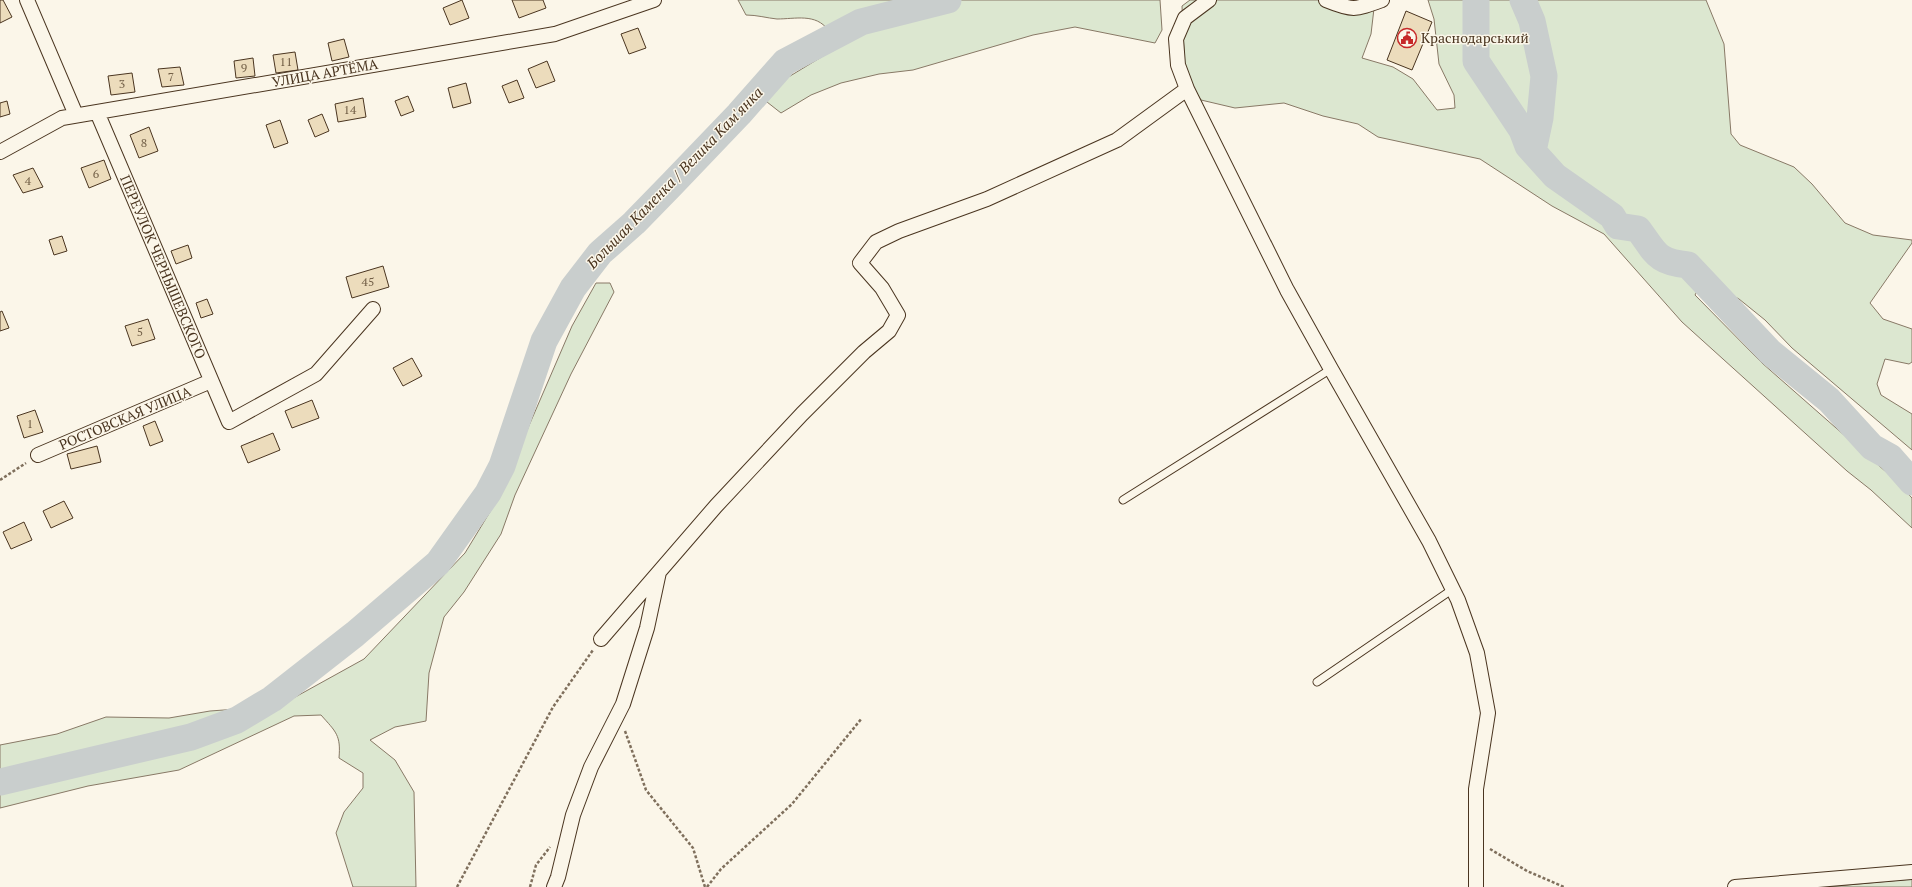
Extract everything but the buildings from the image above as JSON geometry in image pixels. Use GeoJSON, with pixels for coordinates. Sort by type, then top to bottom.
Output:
{"type":"FeatureCollection","features":[{"type":"Feature","properties":{"kind":"street"},"geometry":{"type":"LineString","coordinates":[[27,0],[76,115]]}},
{"type":"Feature","properties":{"kind":"street","name":"УЛИЦА АРТЁМА"},"geometry":{"type":"LineString","coordinates":[[0,152],[62,118],[554,34],[654,0]]}},
{"type":"Feature","properties":{"kind":"street"},"geometry":{"type":"LineString","coordinates":[[1209,0],[1185,18],[1176,39],[1178,65],[1187,89],[1287,290],[1330,369],[1429,541],[1453,589],[1478,653],[1488,713],[1476,789],[1476,887]]}},
{"type":"Feature","properties":{"kind":"street"},"geometry":{"type":"LineString","coordinates":[[1326,0],[1349,9],[1359,8],[1382,0]]}},
{"type":"Feature","properties":{"kind":"street"},"geometry":{"type":"LineString","coordinates":[[601,639],[659,570],[716,506],[802,414],[864,352],[889,331],[898,315],[882,288],[860,263],[876,242],[899,231],[987,199],[1117,140],[1187,89]]}},
{"type":"Feature","properties":{"kind":"street","name":"ПЕРЕУЛОК ЧЕРНЫШЕВСКОГО"},"geometry":{"type":"LineString","coordinates":[[98,112],[229,422],[316,374],[372,309]]}},
{"type":"Feature","properties":{"kind":"street","name":"РОСТОВСКАЯ УЛИЦА"},"geometry":{"type":"LineString","coordinates":[[38,455],[212,381]]}},
{"type":"Feature","properties":{"kind":"street"},"geometry":{"type":"LineString","coordinates":[[554,887],[558,877],[573,814],[591,767],[623,704],[647,628],[659,570]]}},
{"type":"Feature","properties":{"kind":"street"},"geometry":{"type":"LineString","coordinates":[[1735,887],[1912,872]]}},
{"type":"Feature","properties":{"kind":"lane"},"geometry":{"type":"LineString","coordinates":[[1123,500],[1330,369]]}},
{"type":"Feature","properties":{"kind":"lane"},"geometry":{"type":"LineString","coordinates":[[1317,682],[1453,589]]}},
{"type":"Feature","properties":{"kind":"path"},"geometry":{"type":"LineString","coordinates":[[0,480],[38,455]]}},
{"type":"Feature","properties":{"kind":"path"},"geometry":{"type":"LineString","coordinates":[[457,887],[553,707],[601,639]]}},
{"type":"Feature","properties":{"kind":"path"},"geometry":{"type":"LineString","coordinates":[[619,713],[646,790],[693,848],[706,887]]}},
{"type":"Feature","properties":{"kind":"path"},"geometry":{"type":"LineString","coordinates":[[706,887],[720,869],[792,804],[862,718]]}},
{"type":"Feature","properties":{"kind":"path"},"geometry":{"type":"LineString","coordinates":[[1477,841],[1527,872],[1564,887]]}},
{"type":"Feature","properties":{"kind":"green space"},"geometry":{"type":"Polygon","coordinates":[[[738,0],[1160,0],[1162,30],[1155,43],[1075,27],[1033,35],[913,70],[879,74],[841,83],[811,95],[781,113],[767,102],[772,87],[833,50],[832,37],[823,25],[818,21],[811,19],[777,19],[746,15],[738,0]]]}},
{"type":"Feature","properties":{"kind":"green space"},"geometry":{"type":"Polygon","coordinates":[[[1190,0],[1375,0],[1371,34],[1362,58],[1393,67],[1413,79],[1437,110],[1455,108],[1454,95],[1439,64],[1434,19],[1428,0],[1476,0],[1476,61],[1522,130],[1528,146],[1533,151],[1540,118],[1544,76],[1532,21],[1523,0],[1706,0],[1724,44],[1731,134],[1740,145],[1794,167],[1812,184],[1845,223],[1873,235],[1912,240],[1912,243],[1870,303],[1883,319],[1912,329],[1912,362],[1909,364],[1885,359],[1877,384],[1881,395],[1912,414],[1912,450],[1792,348],[1765,320],[1739,299],[1716,287],[1702,282],[1695,295],[1762,363],[1893,478],[1912,498],[1912,528],[1682,322],[1604,234],[1552,206],[1480,159],[1378,137],[1358,124],[1323,116],[1284,103],[1235,108],[1201,100],[1185,76],[1182,6],[1190,0]]]}},
{"type":"Feature","properties":{"kind":"green space"},"geometry":{"type":"Polygon","coordinates":[[[1481,0],[1518,0],[1536,69],[1533,113],[1527,127],[1496,82],[1487,62],[1482,40],[1481,0]]]}},
{"type":"Feature","properties":{"kind":"green space"},"geometry":{"type":"Polygon","coordinates":[[[596,283],[610,283],[614,292],[571,374],[515,495],[501,534],[464,592],[444,617],[429,673],[426,721],[395,727],[370,740],[395,760],[414,792],[416,887],[353,887],[336,833],[344,812],[363,788],[363,773],[339,758],[339,744],[336,734],[321,715],[294,716],[179,770],[88,786],[0,808],[0,745],[57,734],[106,717],[169,718],[210,711],[279,706],[364,659],[465,553],[496,502],[572,326],[596,283]]]}},
{"type":"Feature","properties":{"kind":"green space"},"geometry":{"type":"Polygon","coordinates":[[[1912,879],[1912,887],[1825,887],[1912,879]]]}},
{"type":"Feature","properties":{"kind":"waterway","name":"Большая Каменка / Велика Кам'янка"},"geometry":{"type":"LineString","coordinates":[[0,782],[191,737],[237,720],[272,699],[355,634],[438,563],[488,493],[502,466],[544,341],[573,288],[600,253],[634,223],[672,184],[739,114],[785,62],[861,22],[948,0]]}},
{"type":"Feature","properties":{"kind":"waterway","name":"Большая Каменка / Велика Кам'янка"},"geometry":{"type":"LineString","coordinates":[[1476,0],[1476,61],[1522,130],[1528,146],[1555,176],[1612,216],[1618,226],[1638,229],[1653,250],[1663,259],[1677,264],[1688,265],[1770,352],[1829,400],[1872,447],[1890,457],[1912,482]]}},
{"type":"Feature","properties":{"kind":"waterway"},"geometry":{"type":"LineString","coordinates":[[1523,0],[1532,21],[1544,76],[1540,118],[1533,151]]}},
{"type":"Feature","properties":{"kind":"place","name":"Краснодарський"},"geometry":{"type":"Point","coordinates":[1407,38]}}]}
